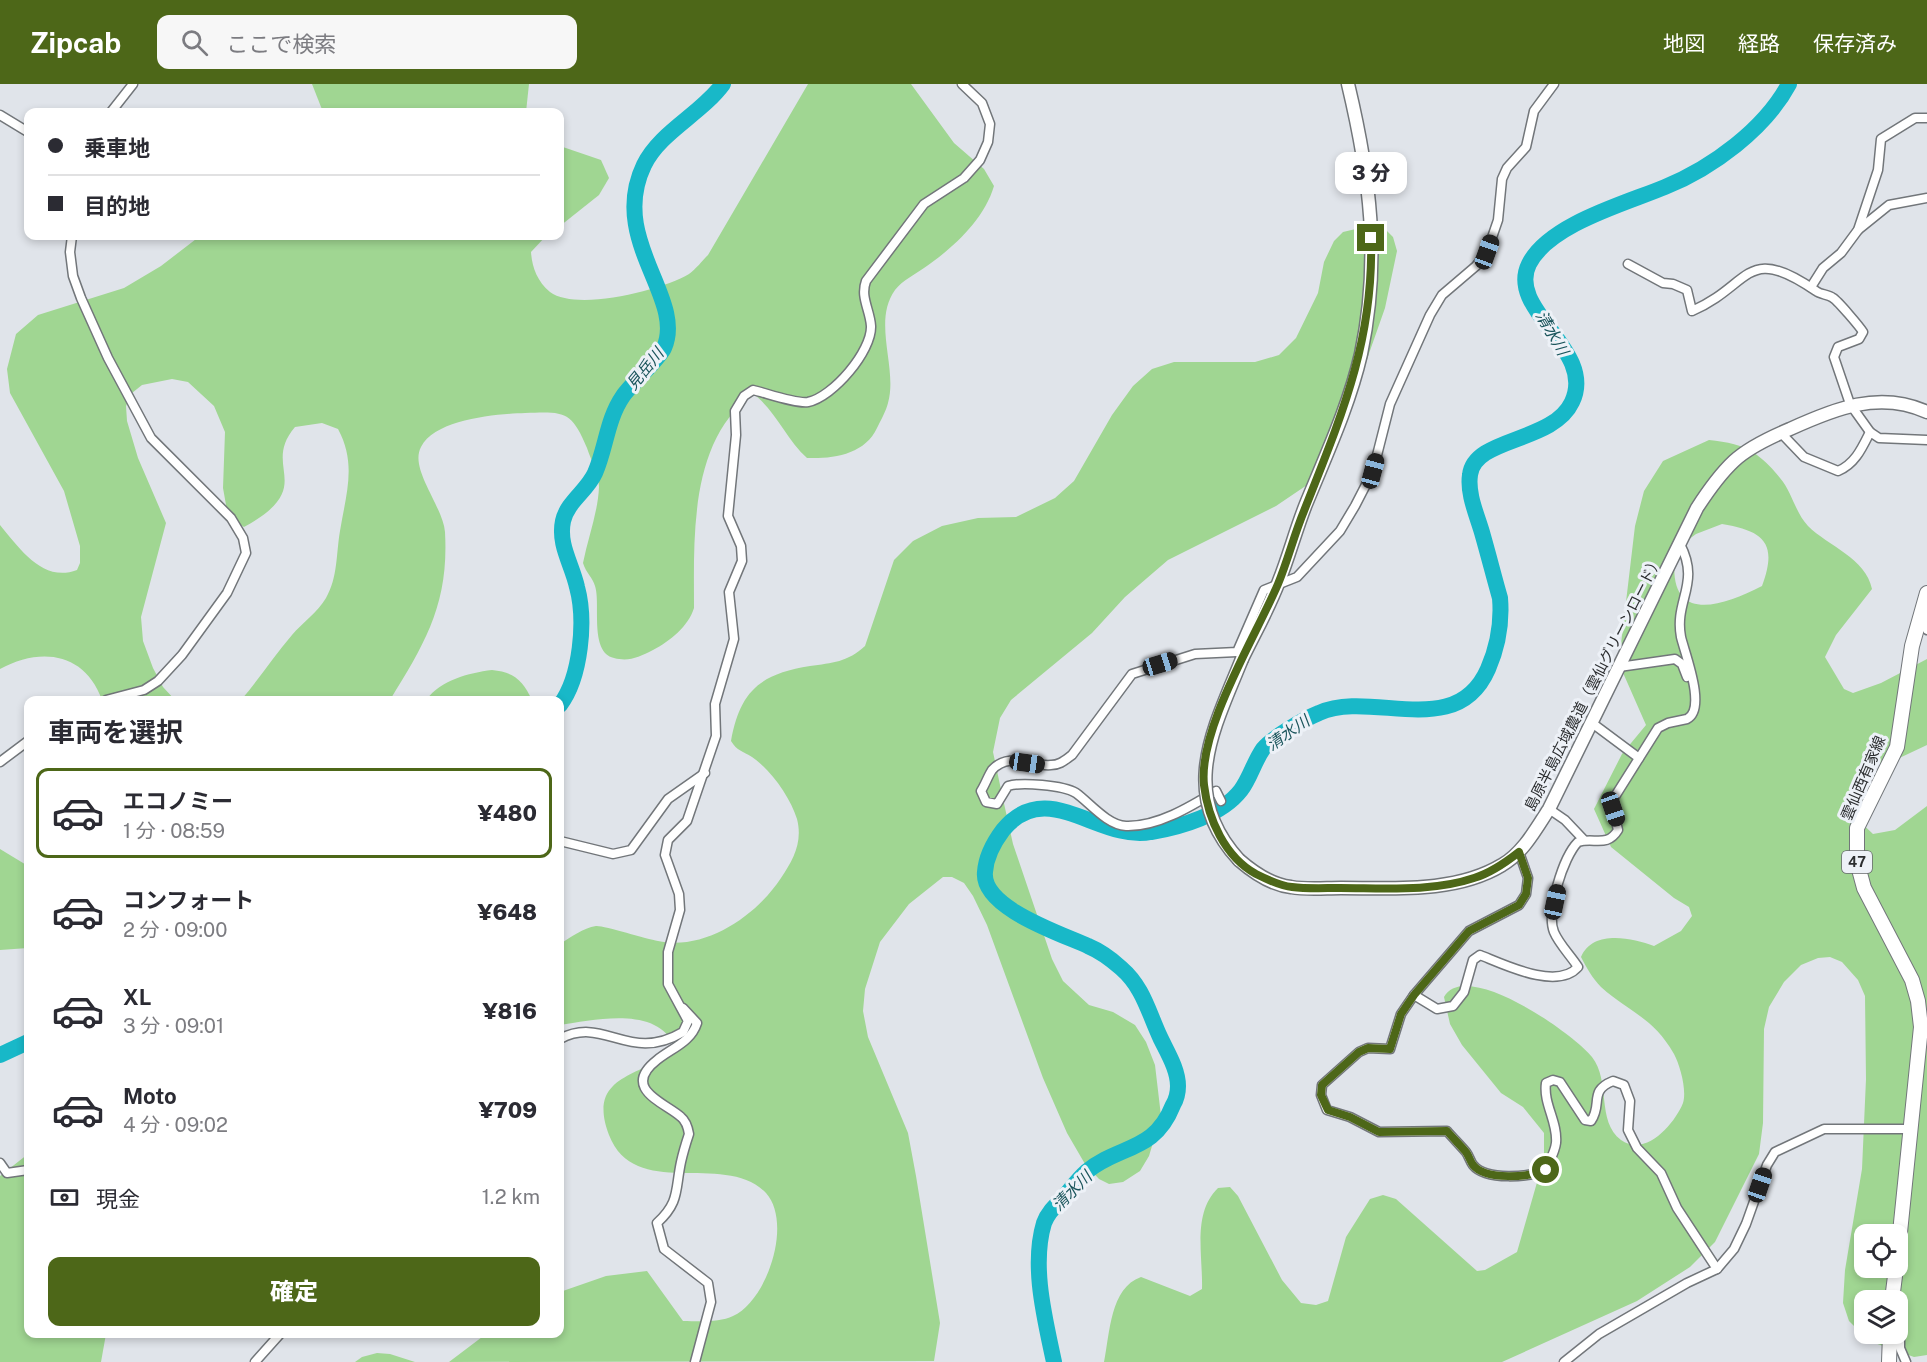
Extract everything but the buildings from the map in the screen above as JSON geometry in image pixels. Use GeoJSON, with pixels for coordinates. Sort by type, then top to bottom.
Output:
{"type":"FeatureCollection","features":[{"type":"Feature","properties":{"kind":"main road","name":"雲仙西有家線"},"geometry":{"type":"LineString","coordinates":[[1901,1224],[1921,1027],[1918,1000],[1907,970],[1864,888],[1857,862],[1857,828],[1897,747],[1912,646],[1927,593]]}},
{"type":"Feature","properties":{"kind":"main road"},"geometry":{"type":"LineString","coordinates":[[1889,1362],[1890,1344]]}},
{"type":"Feature","properties":{"kind":"street"},"geometry":{"type":"LineString","coordinates":[[114,108],[133,84]]}},
{"type":"Feature","properties":{"kind":"street"},"geometry":{"type":"LineString","coordinates":[[564,1038],[585,1030],[640,1044],[657,1043],[683,1032],[688,1021],[668,984],[668,952],[680,910],[679,894],[665,855],[668,840],[687,822],[705,773],[716,736],[715,704],[734,639],[729,592],[742,561],[741,546],[728,516],[736,435],[735,411],[744,396],[753,390],[806,402],[821,397],[844,377],[864,351],[869,343],[871,325],[862,291],[866,281],[924,204],[964,178],[980,160],[988,142],[990,124],[982,103],[962,84]]}},
{"type":"Feature","properties":{"kind":"street","name":"島原半島広域農道（雲仙グリーンロード）"},"geometry":{"type":"LineString","coordinates":[[1348,84],[1363,146],[1370,192],[1372,261],[1368,312],[1360,355],[1345,408],[1278,583],[1242,659],[1213,729],[1204,775],[1212,817],[1228,848],[1254,873],[1290,887],[1384,888],[1452,884],[1473,879],[1505,863],[1519,852],[1549,809],[1680,544],[1716,478],[1736,459],[1781,433],[1850,404],[1881,402],[1927,412]]}},
{"type":"Feature","properties":{"kind":"street"},"geometry":{"type":"LineString","coordinates":[[1221,801],[1216,791],[1188,808],[1124,826],[1105,817],[1074,792],[1020,782],[1008,786],[997,804],[986,802],[981,791],[992,771],[1001,763],[1013,759],[1049,766],[1060,764],[1072,755],[1132,674],[1195,654],[1237,652],[1264,590],[1297,577],[1340,531],[1373,471],[1390,404],[1430,315],[1442,294],[1476,266],[1487,252],[1498,220],[1502,179],[1507,168],[1526,147],[1534,111],[1554,84]]}},
{"type":"Feature","properties":{"kind":"street"},"geometry":{"type":"LineString","coordinates":[[0,115],[24,130]]}},
{"type":"Feature","properties":{"kind":"street"},"geometry":{"type":"LineString","coordinates":[[1858,230],[1878,170],[1881,139],[1915,118],[1927,118]]}},
{"type":"Feature","properties":{"kind":"street"},"geometry":{"type":"LineString","coordinates":[[1811,287],[1823,268],[1841,253],[1858,230],[1889,205],[1927,198]]}},
{"type":"Feature","properties":{"kind":"street"},"geometry":{"type":"LineString","coordinates":[[72,240],[70,252],[73,276],[81,298],[108,358],[151,438],[231,518],[243,538],[246,553],[227,593],[182,654],[158,681],[144,690],[121,696]]}},
{"type":"Feature","properties":{"kind":"street"},"geometry":{"type":"LineString","coordinates":[[1628,264],[1663,283],[1673,284],[1687,290],[1692,311],[1750,273],[1768,266],[1791,274],[1836,300],[1863,332],[1859,339],[1838,347],[1834,357],[1850,404],[1870,432],[1879,438],[1927,440]]}},
{"type":"Feature","properties":{"kind":"street"},"geometry":{"type":"LineString","coordinates":[[1781,433],[1804,457],[1838,471],[1846,468],[1858,456],[1870,432]]}},
{"type":"Feature","properties":{"kind":"street"},"geometry":{"type":"LineString","coordinates":[[1680,544],[1687,557],[1690,575],[1678,621],[1695,687],[1693,697]]}},
{"type":"Feature","properties":{"kind":"street"},"geometry":{"type":"LineString","coordinates":[[1921,612],[1927,630]]}},
{"type":"Feature","properties":{"kind":"street"},"geometry":{"type":"LineString","coordinates":[[1549,809],[1565,820],[1584,840],[1599,842],[1613,837],[1618,830],[1613,809],[1614,798],[1658,728],[1692,717],[1695,710],[1693,697],[1684,668],[1675,659],[1619,667]]}},
{"type":"Feature","properties":{"kind":"street"},"geometry":{"type":"LineString","coordinates":[[1592,723],[1640,758]]}},
{"type":"Feature","properties":{"kind":"street"},"geometry":{"type":"LineString","coordinates":[[0,762],[24,744]]}},
{"type":"Feature","properties":{"kind":"street"},"geometry":{"type":"LineString","coordinates":[[564,842],[613,854],[631,850],[668,799],[705,773]]}},
{"type":"Feature","properties":{"kind":"street"},"geometry":{"type":"LineString","coordinates":[[1414,995],[1437,1009],[1453,1006],[1464,992],[1473,960],[1480,955],[1506,967],[1543,975],[1567,975],[1574,971],[1578,967],[1554,932],[1551,919],[1562,868],[1572,848],[1584,840]]}},
{"type":"Feature","properties":{"kind":"street"},"geometry":{"type":"LineString","coordinates":[[1519,852],[1528,878],[1526,894],[1519,905],[1469,931],[1414,995],[1401,1014],[1390,1049],[1368,1048],[1359,1052],[1322,1085],[1321,1095],[1328,1110],[1350,1117],[1379,1132],[1447,1131],[1468,1154],[1473,1166],[1504,1176],[1533,1175],[1546,1170],[1556,1144],[1555,1131],[1544,1096],[1546,1083],[1553,1080],[1560,1082],[1585,1120],[1591,1121],[1595,1115],[1596,1095],[1602,1085],[1613,1081],[1624,1085],[1630,1101],[1629,1130],[1637,1148],[1661,1173],[1677,1208],[1717,1269]]}},
{"type":"Feature","properties":{"kind":"street"},"geometry":{"type":"LineString","coordinates":[[680,1006],[697,1023],[694,1034],[652,1063],[645,1075],[645,1081],[651,1099],[681,1117],[689,1134],[681,1163],[677,1196],[668,1213],[657,1223],[664,1249],[708,1283],[711,1302],[695,1362]]}},
{"type":"Feature","properties":{"kind":"street"},"geometry":{"type":"LineString","coordinates":[[1564,1362],[1599,1334],[1717,1269],[1734,1249],[1746,1224],[1767,1165],[1775,1152],[1824,1129],[1911,1129]]}},
{"type":"Feature","properties":{"kind":"street"},"geometry":{"type":"LineString","coordinates":[[0,1163],[7,1173],[24,1171]]}},
{"type":"Feature","properties":{"kind":"street"},"geometry":{"type":"LineString","coordinates":[[255,1362],[276,1338]]}},
{"type":"Feature","properties":{"kind":"street"},"geometry":{"type":"LineString","coordinates":[[1900,1344],[1906,1362]]}},
{"type":"Feature","properties":{"kind":"green space"},"geometry":{"type":"Polygon","coordinates":[[[312,84],[529,84],[526,108],[321,108],[312,84]]]}},
{"type":"Feature","properties":{"kind":"green space"},"geometry":{"type":"Polygon","coordinates":[[[808,84],[911,84],[954,143],[984,169],[994,186],[983,210],[966,233],[895,290],[889,303],[885,331],[890,375],[888,403],[872,437],[865,444],[838,456],[807,458],[767,407],[753,394],[732,414],[717,437],[706,464],[700,492],[694,551],[694,608],[678,633],[653,650],[634,658],[624,659],[606,654],[601,647],[597,626],[597,594],[593,580],[583,563],[597,506],[599,482],[587,448],[576,426],[565,416],[549,413],[483,417],[439,430],[421,447],[419,466],[439,511],[445,532],[443,580],[433,621],[392,696],[244,696],[292,635],[319,608],[330,590],[335,574],[347,492],[349,467],[347,454],[338,429],[322,423],[295,427],[286,441],[283,454],[284,488],[279,500],[266,513],[244,527],[228,516],[223,488],[225,432],[214,406],[188,382],[172,379],[142,385],[132,393],[126,406],[127,421],[138,458],[166,523],[141,617],[143,641],[153,668],[163,687],[171,696],[100,696],[85,672],[73,663],[60,658],[45,656],[30,658],[0,669],[0,525],[24,553],[43,568],[65,573],[77,570],[80,563],[80,546],[64,491],[10,393],[7,369],[16,334],[38,315],[124,288],[161,266],[195,240],[542,240],[531,252],[536,274],[550,292],[563,298],[579,300],[620,296],[660,286],[689,274],[708,255],[808,84]]]}},
{"type":"Feature","properties":{"kind":"green space"},"geometry":{"type":"Polygon","coordinates":[[[564,147],[601,160],[609,178],[599,195],[564,223],[564,147]]]}},
{"type":"Feature","properties":{"kind":"green space"},"geometry":{"type":"Polygon","coordinates":[[[1360,228],[1384,228],[1393,237],[1397,251],[1385,308],[1334,453],[1307,485],[1276,506],[1168,560],[1125,597],[1092,633],[1011,700],[1000,718],[993,752],[1003,799],[1013,844],[1052,959],[1063,981],[1089,1005],[1113,1012],[1135,1025],[1146,1042],[1155,1065],[1161,1116],[1149,1156],[1140,1171],[1123,1182],[1109,1184],[1099,1179],[1085,1164],[1067,1133],[1043,1078],[987,925],[973,896],[964,883],[952,877],[943,877],[909,904],[880,942],[865,989],[863,1011],[868,1037],[908,1133],[940,1323],[934,1361],[449,1362],[481,1338],[564,1338],[564,1291],[606,1276],[647,1271],[683,1321],[721,1320],[733,1316],[745,1308],[756,1295],[766,1278],[776,1241],[777,1223],[774,1206],[766,1193],[749,1181],[728,1175],[659,1171],[639,1166],[622,1155],[609,1135],[604,1113],[606,1097],[625,1077],[653,1063],[665,1054],[673,1043],[664,1031],[638,1020],[622,1018],[564,1024],[564,942],[596,926],[658,941],[676,943],[694,941],[728,928],[758,905],[781,878],[789,864],[798,843],[799,827],[790,802],[779,785],[759,762],[738,749],[731,741],[740,709],[747,697],[765,680],[778,674],[846,659],[865,646],[894,560],[913,541],[942,526],[978,518],[1016,517],[1055,498],[1074,481],[1112,415],[1133,386],[1152,369],[1174,362],[1255,362],[1279,355],[1296,338],[1318,293],[1324,262],[1334,241],[1343,232],[1360,228]]]}},
{"type":"Feature","properties":{"kind":"green space"},"geometry":{"type":"Polygon","coordinates":[[[1709,440],[1746,448],[1757,455],[1780,478],[1808,526],[1845,553],[1868,578],[1872,589],[1836,635],[1825,657],[1844,689],[1853,693],[1881,683],[1927,659],[1927,745],[1893,761],[1874,764],[1859,776],[1849,793],[1849,807],[1854,816],[1873,834],[1895,830],[1927,806],[1927,1355],[1914,1357],[1877,1344],[1908,1344],[1908,1290],[1854,1290],[1854,1326],[1849,1321],[1843,1303],[1845,1270],[1862,1169],[1866,1079],[1865,996],[1858,980],[1842,962],[1830,957],[1818,958],[1801,965],[1784,982],[1769,1007],[1764,1029],[1763,1123],[1759,1154],[1715,1242],[1690,1267],[1637,1301],[1502,1362],[1104,1362],[1110,1325],[1117,1301],[1131,1283],[1141,1277],[1190,1296],[1202,1289],[1202,1222],[1210,1198],[1218,1188],[1230,1187],[1238,1196],[1282,1280],[1301,1303],[1316,1305],[1328,1301],[1346,1237],[1370,1199],[1383,1195],[1396,1199],[1477,1271],[1485,1270],[1517,1252],[1544,1158],[1544,1133],[1523,1107],[1501,1093],[1462,1045],[1450,1024],[1444,997],[1456,987],[1474,987],[1496,993],[1543,1018],[1581,1046],[1598,1067],[1609,1122],[1613,1132],[1621,1140],[1640,1145],[1649,1141],[1666,1128],[1679,1111],[1683,1103],[1684,1091],[1681,1071],[1674,1054],[1649,1023],[1601,987],[1581,957],[1594,942],[1604,939],[1635,940],[1654,946],[1681,931],[1692,916],[1689,907],[1674,898],[1611,847],[1594,809],[1622,754],[1646,725],[1624,675],[1621,644],[1635,526],[1644,491],[1663,461],[1709,440]],[[1722,524],[1696,534],[1676,549],[1674,573],[1678,589],[1686,600],[1697,604],[1711,604],[1727,601],[1762,586],[1768,559],[1764,541],[1757,535],[1722,524]]]}},
{"type":"Feature","properties":{"kind":"green space"},"geometry":{"type":"Polygon","coordinates":[[[492,670],[512,675],[530,696],[429,696],[439,687],[474,673],[492,670]]]}},
{"type":"Feature","properties":{"kind":"green space"},"geometry":{"type":"Polygon","coordinates":[[[0,849],[24,864],[24,948],[0,950],[0,849]]]}},
{"type":"Feature","properties":{"kind":"green space"},"geometry":{"type":"Polygon","coordinates":[[[24,1157],[24,1338],[105,1338],[101,1362],[0,1362],[0,1176],[24,1157]]]}},
{"type":"Feature","properties":{"kind":"green space"},"geometry":{"type":"Polygon","coordinates":[[[377,1353],[390,1354],[415,1362],[355,1362],[362,1357],[377,1353]]]}},
{"type":"Feature","properties":{"kind":"waterway","name":"見岳川"},"geometry":{"type":"LineString","coordinates":[[564,698],[577,664],[581,615],[575,579],[562,538],[563,521],[565,514],[595,473],[618,405],[664,348],[668,329],[665,309],[640,243],[635,218],[635,192],[644,165],[651,153],[670,133],[704,105],[723,84]]}},
{"type":"Feature","properties":{"kind":"waterway","name":"清水川"},"geometry":{"type":"LineString","coordinates":[[1054,1362],[1043,1310],[1039,1275],[1040,1240],[1044,1223],[1052,1209],[1086,1172],[1111,1156],[1146,1140],[1156,1132],[1165,1121],[1175,1101],[1178,1080],[1172,1061],[1144,1000],[1128,975],[1101,953],[1025,918],[996,897],[987,885],[985,872],[989,855],[997,840],[1003,830],[1020,815],[1037,809],[1074,814],[1132,833],[1151,832],[1188,823],[1212,813],[1233,799],[1241,790],[1263,749],[1281,734],[1319,713],[1340,707],[1363,706],[1434,709],[1456,703],[1474,691],[1488,669],[1494,652],[1500,625],[1500,598],[1471,498],[1470,475],[1475,463],[1485,453],[1549,425],[1562,415],[1572,402],[1576,383],[1573,365],[1530,298],[1525,281],[1529,264],[1539,250],[1553,237],[1571,226],[1590,216],[1683,179],[1719,158],[1752,131],[1779,101],[1789,84]]}},
{"type":"Feature","properties":{"kind":"waterway","name":"見岳川"},"geometry":{"type":"LineString","coordinates":[[0,1055],[24,1044]]}},
{"type":"Feature","properties":{"kind":"route"},"geometry":{"type":"LineString","coordinates":[[1371,238],[1372,261],[1368,312],[1360,355],[1345,408],[1302,515],[1278,583],[1242,659],[1213,729],[1204,767],[1207,801],[1219,832],[1228,848],[1239,860],[1254,873],[1290,887],[1384,888],[1452,884],[1490,872],[1519,852],[1528,878],[1526,894],[1519,905],[1469,931],[1414,995],[1401,1014],[1390,1049],[1368,1048],[1359,1052],[1322,1085],[1321,1095],[1323,1105],[1328,1110],[1350,1117],[1379,1132],[1447,1131],[1468,1154],[1473,1166],[1482,1170],[1504,1176],[1533,1175],[1546,1170]]}}]}
